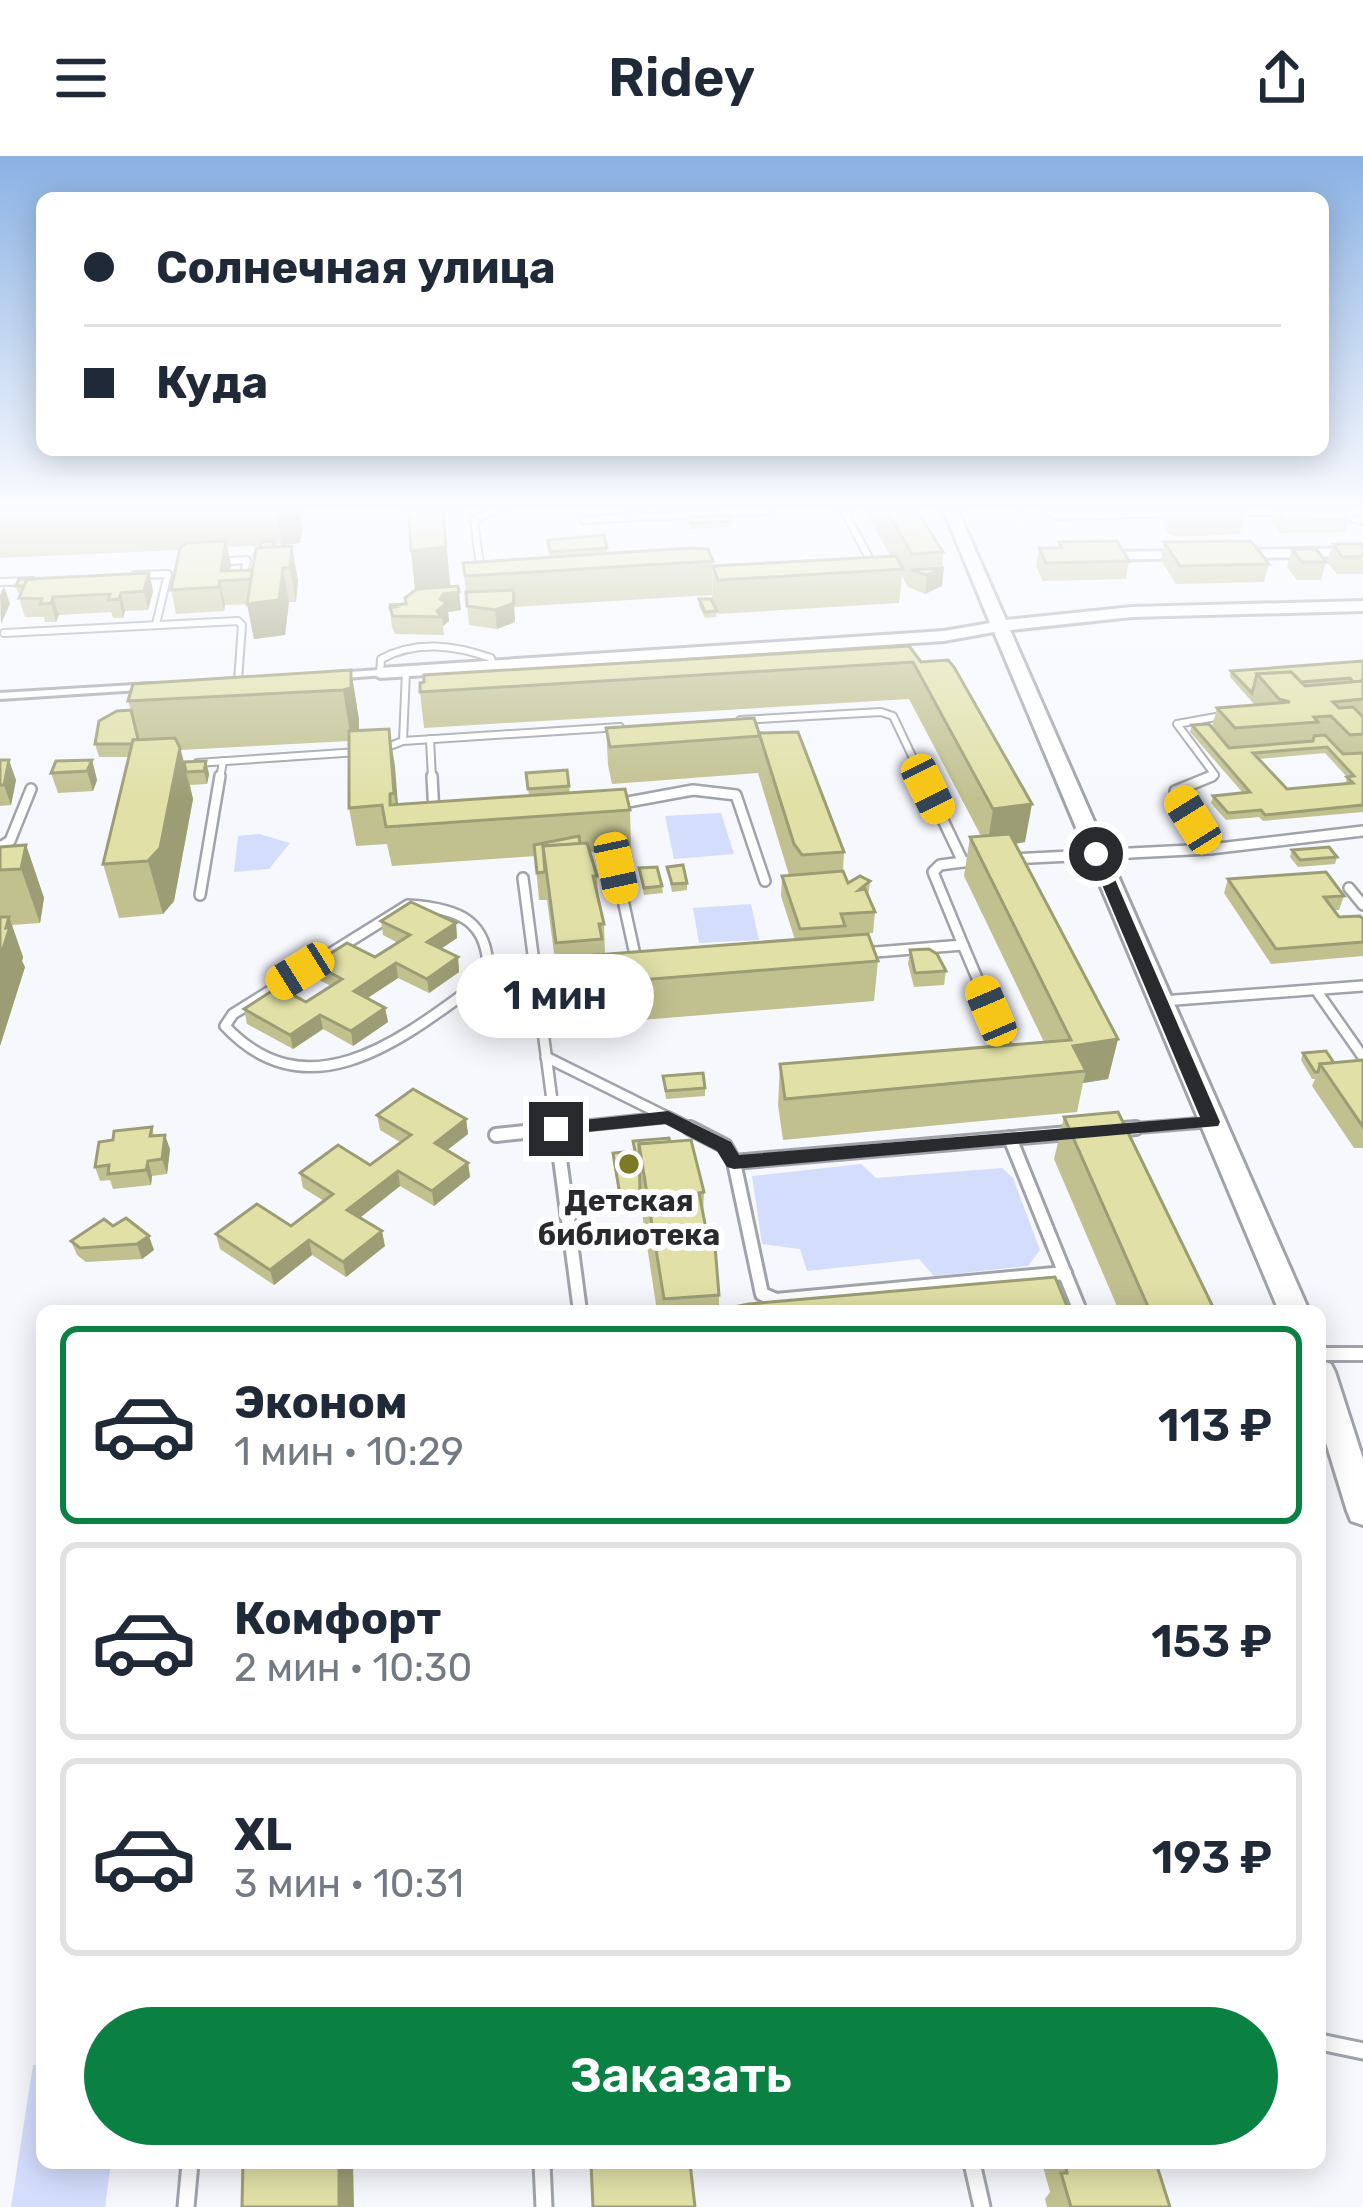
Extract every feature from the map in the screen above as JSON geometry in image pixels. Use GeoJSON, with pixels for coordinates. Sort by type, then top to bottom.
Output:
{"type":"FeatureCollection","features":[{"type":"Feature","properties":{"kind":"street"},"geometry":{"type":"LineString","coordinates":[[990,607],[1291,1305]]}},
{"type":"Feature","properties":{"kind":"street"},"geometry":{"type":"LineString","coordinates":[[309,677],[944,636],[1132,612],[1336,607]]}},
{"type":"Feature","properties":{"kind":"street"},"geometry":{"type":"LineString","coordinates":[[214,683],[262,680]]}},
{"type":"Feature","properties":{"kind":"street"},"geometry":{"type":"LineString","coordinates":[[0,696],[168,686]]}},
{"type":"Feature","properties":{"kind":"street"},"geometry":{"type":"LineString","coordinates":[[1326,1391],[1363,1511]]}},
{"type":"Feature","properties":{"kind":"lane"},"geometry":{"type":"LineString","coordinates":[[156,624],[160,607]]}},
{"type":"Feature","properties":{"kind":"lane"},"geometry":{"type":"LineString","coordinates":[[4,633],[240,622],[238,681]]}},
{"type":"Feature","properties":{"kind":"lane"},"geometry":{"type":"LineString","coordinates":[[380,673],[379,663],[392,652],[438,648],[464,647],[491,658],[493,666]]}},
{"type":"Feature","properties":{"kind":"lane"},"geometry":{"type":"LineString","coordinates":[[403,741],[406,671]]}},
{"type":"Feature","properties":{"kind":"lane"},"geometry":{"type":"LineString","coordinates":[[739,720],[881,712],[893,716],[963,862]]}},
{"type":"Feature","properties":{"kind":"lane"},"geometry":{"type":"LineString","coordinates":[[1210,849],[1175,791],[1215,775],[1178,724],[1232,715]]}},
{"type":"Feature","properties":{"kind":"lane"},"geometry":{"type":"LineString","coordinates":[[182,764],[370,752],[403,741],[644,726]]}},
{"type":"Feature","properties":{"kind":"lane"},"geometry":{"type":"LineString","coordinates":[[430,739],[434,816],[442,820]]}},
{"type":"Feature","properties":{"kind":"lane"},"geometry":{"type":"LineString","coordinates":[[200,895],[223,761]]}},
{"type":"Feature","properties":{"kind":"lane"},"geometry":{"type":"LineString","coordinates":[[0,847],[10,841],[31,789]]}},
{"type":"Feature","properties":{"kind":"lane"},"geometry":{"type":"LineString","coordinates":[[612,805],[659,795],[725,790],[736,795],[765,881]]}},
{"type":"Feature","properties":{"kind":"lane"},"geometry":{"type":"LineString","coordinates":[[1003,859],[1210,849],[1363,830]]}},
{"type":"Feature","properties":{"kind":"lane"},"geometry":{"type":"LineString","coordinates":[[983,861],[940,865],[933,872],[1005,1044]]}},
{"type":"Feature","properties":{"kind":"lane"},"geometry":{"type":"LineString","coordinates":[[616,868],[636,964],[647,970]]}},
{"type":"Feature","properties":{"kind":"lane"},"geometry":{"type":"LineString","coordinates":[[524,878],[579,1305]]}},
{"type":"Feature","properties":{"kind":"lane"},"geometry":{"type":"LineString","coordinates":[[1348,888],[1363,905]]}},
{"type":"Feature","properties":{"kind":"lane"},"geometry":{"type":"LineString","coordinates":[[407,904],[425,904],[484,934],[488,976],[375,1054],[339,1067],[285,1065],[225,1026],[232,1014],[407,904]]}},
{"type":"Feature","properties":{"kind":"lane"},"geometry":{"type":"LineString","coordinates":[[850,954],[963,945]]}},
{"type":"Feature","properties":{"kind":"lane"},"geometry":{"type":"LineString","coordinates":[[488,976],[539,1002]]}},
{"type":"Feature","properties":{"kind":"lane"},"geometry":{"type":"LineString","coordinates":[[1159,1001],[1363,986]]}},
{"type":"Feature","properties":{"kind":"lane"},"geometry":{"type":"LineString","coordinates":[[1316,990],[1363,1057]]}},
{"type":"Feature","properties":{"kind":"lane"},"geometry":{"type":"LineString","coordinates":[[546,1057],[724,1146],[734,1162],[762,1294],[776,1300],[1065,1273]]}},
{"type":"Feature","properties":{"kind":"lane"},"geometry":{"type":"LineString","coordinates":[[496,1135],[668,1117]]}},
{"type":"Feature","properties":{"kind":"lane"},"geometry":{"type":"LineString","coordinates":[[1102,1131],[1211,1122]]}},
{"type":"Feature","properties":{"kind":"lane"},"geometry":{"type":"LineString","coordinates":[[734,1162],[1079,1132]]}},
{"type":"Feature","properties":{"kind":"lane"},"geometry":{"type":"LineString","coordinates":[[1010,1138],[1078,1305]]}},
{"type":"Feature","properties":{"kind":"lane"},"geometry":{"type":"LineString","coordinates":[[1326,1354],[1363,1354]]}},
{"type":"Feature","properties":{"kind":"lane"},"geometry":{"type":"LineString","coordinates":[[1326,2043],[1363,2051]]}},
{"type":"Feature","properties":{"kind":"lane"},"geometry":{"type":"LineString","coordinates":[[186,2207],[189,2169]]}},
{"type":"Feature","properties":{"kind":"lane"},"geometry":{"type":"LineString","coordinates":[[542,2169],[544,2207]]}},
{"type":"Feature","properties":{"kind":"lane"},"geometry":{"type":"LineString","coordinates":[[973,2169],[982,2207]]}},
{"type":"Feature","properties":{"kind":"shaded area"},"geometry":{"type":"Polygon","coordinates":[[[721,813],[734,854],[674,859],[665,816],[721,813]]]}},
{"type":"Feature","properties":{"kind":"shaded area"},"geometry":{"type":"Polygon","coordinates":[[[259,834],[290,843],[269,869],[234,872],[238,836],[259,834]]]}},
{"type":"Feature","properties":{"kind":"shaded area"},"geometry":{"type":"Polygon","coordinates":[[[751,904],[759,940],[699,943],[693,908],[751,904]]]}},
{"type":"Feature","properties":{"kind":"shaded area"},"geometry":{"type":"Polygon","coordinates":[[[861,1164],[876,1178],[1002,1168],[1013,1178],[1040,1250],[1028,1266],[934,1276],[919,1259],[807,1271],[800,1249],[762,1244],[752,1176],[861,1164]]]}},
{"type":"Feature","properties":{"kind":"shaded area"},"geometry":{"type":"Polygon","coordinates":[[[33,2065],[36,2169],[110,2169],[105,2207],[11,2207],[33,2065]]]}},
{"type":"Feature","properties":{"kind":"building"},"geometry":{"type":"Polygon","coordinates":[[[442,607],[437,611],[442,617],[393,616],[390,608],[442,607]]]}},
{"type":"Feature","properties":{"kind":"building"},"geometry":{"type":"Polygon","coordinates":[[[909,646],[921,662],[948,660],[954,667],[1032,804],[993,809],[913,662],[420,692],[424,675],[909,646]]]}},
{"type":"Feature","properties":{"kind":"building"},"geometry":{"type":"Polygon","coordinates":[[[1363,661],[1363,681],[1301,682],[1291,672],[1257,674],[1252,693],[1231,671],[1363,661]]]}},
{"type":"Feature","properties":{"kind":"building"},"geometry":{"type":"Polygon","coordinates":[[[351,670],[351,688],[343,690],[128,701],[133,684],[351,670]]]}},
{"type":"Feature","properties":{"kind":"building"},"geometry":{"type":"Polygon","coordinates":[[[1291,672],[1305,686],[1363,681],[1363,699],[1333,702],[1339,708],[1353,707],[1363,717],[1363,734],[1350,735],[1331,716],[1314,717],[1318,722],[1235,728],[1217,708],[1290,702],[1279,699],[1257,674],[1291,672]]]}},
{"type":"Feature","properties":{"kind":"building"},"geometry":{"type":"Polygon","coordinates":[[[131,710],[138,739],[132,744],[95,744],[99,721],[117,711],[131,710]]]}},
{"type":"Feature","properties":{"kind":"building"},"geometry":{"type":"Polygon","coordinates":[[[754,718],[760,736],[610,747],[606,728],[754,718]]]}},
{"type":"Feature","properties":{"kind":"building"},"geometry":{"type":"Polygon","coordinates":[[[1209,724],[1229,748],[1313,741],[1314,736],[1325,735],[1343,754],[1363,753],[1363,805],[1265,815],[1261,810],[1228,813],[1213,796],[1250,792],[1192,725],[1209,724]],[[1327,747],[1253,753],[1287,789],[1353,783],[1347,777],[1354,776],[1327,747]]]}},
{"type":"Feature","properties":{"kind":"building"},"geometry":{"type":"Polygon","coordinates":[[[389,729],[394,793],[390,805],[625,789],[630,810],[386,827],[382,805],[349,808],[349,731],[389,729]]]}},
{"type":"Feature","properties":{"kind":"building"},"geometry":{"type":"Polygon","coordinates":[[[798,732],[844,852],[802,855],[794,844],[759,733],[798,732]]]}},
{"type":"Feature","properties":{"kind":"building"},"geometry":{"type":"Polygon","coordinates":[[[175,738],[180,748],[160,848],[148,861],[103,864],[133,740],[175,738]]]}},
{"type":"Feature","properties":{"kind":"building"},"geometry":{"type":"Polygon","coordinates":[[[0,760],[9,760],[4,785],[0,785],[0,760]]]}},
{"type":"Feature","properties":{"kind":"building"},"geometry":{"type":"Polygon","coordinates":[[[92,760],[87,771],[51,773],[56,761],[92,760]]]}},
{"type":"Feature","properties":{"kind":"building"},"geometry":{"type":"Polygon","coordinates":[[[206,761],[204,771],[186,772],[184,762],[206,761]]]}},
{"type":"Feature","properties":{"kind":"building"},"geometry":{"type":"Polygon","coordinates":[[[567,770],[569,786],[528,789],[526,773],[567,770]]]}},
{"type":"Feature","properties":{"kind":"building"},"geometry":{"type":"Polygon","coordinates":[[[1010,834],[1118,1039],[1073,1046],[1086,1071],[785,1099],[780,1064],[1071,1040],[970,837],[1010,834]]]}},
{"type":"Feature","properties":{"kind":"building"},"geometry":{"type":"Polygon","coordinates":[[[579,836],[580,844],[543,846],[545,872],[537,873],[534,845],[579,836]]]}},
{"type":"Feature","properties":{"kind":"building"},"geometry":{"type":"Polygon","coordinates":[[[587,843],[597,876],[593,876],[604,924],[599,924],[602,939],[556,943],[543,846],[587,843]]]}},
{"type":"Feature","properties":{"kind":"building"},"geometry":{"type":"Polygon","coordinates":[[[26,845],[21,869],[0,870],[0,847],[26,845]]]}},
{"type":"Feature","properties":{"kind":"building"},"geometry":{"type":"Polygon","coordinates":[[[1329,847],[1337,857],[1300,860],[1292,850],[1329,847]]]}},
{"type":"Feature","properties":{"kind":"building"},"geometry":{"type":"Polygon","coordinates":[[[683,865],[687,883],[672,884],[667,867],[683,865]]]}},
{"type":"Feature","properties":{"kind":"building"},"geometry":{"type":"Polygon","coordinates":[[[657,867],[662,886],[644,888],[639,868],[657,867]]]}},
{"type":"Feature","properties":{"kind":"building"},"geometry":{"type":"Polygon","coordinates":[[[843,871],[848,883],[860,876],[870,881],[859,890],[865,889],[875,912],[841,914],[845,926],[800,929],[782,876],[843,871]]]}},
{"type":"Feature","properties":{"kind":"building"},"geometry":{"type":"Polygon","coordinates":[[[1326,872],[1344,896],[1324,897],[1339,917],[1363,919],[1363,942],[1276,949],[1228,879],[1326,872]]]}},
{"type":"Feature","properties":{"kind":"building"},"geometry":{"type":"Polygon","coordinates":[[[411,902],[456,923],[427,942],[458,957],[427,979],[396,963],[354,991],[385,1008],[351,1031],[320,1015],[290,1035],[244,1009],[278,987],[306,1002],[342,979],[314,964],[347,943],[375,957],[410,935],[381,921],[411,902]]]}},
{"type":"Feature","properties":{"kind":"building"},"geometry":{"type":"Polygon","coordinates":[[[0,917],[9,917],[6,928],[10,927],[0,958],[0,917]]]}},
{"type":"Feature","properties":{"kind":"building"},"geometry":{"type":"Polygon","coordinates":[[[868,934],[878,961],[603,983],[594,955],[868,934]]]}},
{"type":"Feature","properties":{"kind":"building"},"geometry":{"type":"Polygon","coordinates":[[[929,949],[946,971],[915,973],[910,950],[929,949]]]}},
{"type":"Feature","properties":{"kind":"building"},"geometry":{"type":"Polygon","coordinates":[[[1326,1051],[1334,1063],[1320,1064],[1315,1072],[1303,1053],[1326,1051]]]}},
{"type":"Feature","properties":{"kind":"building"},"geometry":{"type":"Polygon","coordinates":[[[1363,1060],[1363,1127],[1320,1064],[1363,1060]]]}},
{"type":"Feature","properties":{"kind":"building"},"geometry":{"type":"Polygon","coordinates":[[[703,1073],[705,1088],[666,1091],[663,1076],[703,1073]]]}},
{"type":"Feature","properties":{"kind":"building"},"geometry":{"type":"Polygon","coordinates":[[[413,1089],[466,1119],[435,1143],[468,1163],[432,1191],[398,1171],[347,1210],[382,1231],[343,1262],[309,1240],[270,1270],[216,1234],[257,1204],[291,1226],[333,1194],[300,1173],[338,1145],[370,1165],[411,1135],[377,1115],[413,1089]]]}},
{"type":"Feature","properties":{"kind":"building"},"geometry":{"type":"Polygon","coordinates":[[[1118,1112],[1212,1305],[1147,1305],[1064,1117],[1118,1112]]]}},
{"type":"Feature","properties":{"kind":"building"},"geometry":{"type":"Polygon","coordinates":[[[152,1127],[150,1136],[165,1135],[162,1159],[148,1161],[146,1170],[108,1174],[109,1165],[95,1167],[99,1142],[113,1140],[114,1131],[152,1127]]]}},
{"type":"Feature","properties":{"kind":"building"},"geometry":{"type":"Polygon","coordinates":[[[669,1138],[670,1142],[639,1144],[640,1193],[620,1195],[613,1153],[635,1151],[633,1141],[669,1138]]]}},
{"type":"Feature","properties":{"kind":"building"},"geometry":{"type":"Polygon","coordinates":[[[691,1140],[704,1192],[699,1193],[707,1234],[714,1234],[719,1295],[664,1299],[639,1144],[691,1140]]]}},
{"type":"Feature","properties":{"kind":"building"},"geometry":{"type":"Polygon","coordinates":[[[126,1218],[149,1236],[137,1244],[80,1248],[71,1241],[104,1219],[113,1226],[126,1218]]]}},
{"type":"Feature","properties":{"kind":"building"},"geometry":{"type":"Polygon","coordinates":[[[1055,1277],[1067,1305],[744,1305],[1055,1277]]]}},
{"type":"Feature","properties":{"kind":"building"},"geometry":{"type":"Polygon","coordinates":[[[243,2169],[339,2169],[339,2207],[242,2207],[243,2169]]]}},
{"type":"Feature","properties":{"kind":"building"},"geometry":{"type":"Polygon","coordinates":[[[591,2169],[691,2169],[695,2207],[593,2207],[591,2169]]]}},
{"type":"Feature","properties":{"kind":"building"},"geometry":{"type":"Polygon","coordinates":[[[1066,2169],[1158,2169],[1170,2207],[1071,2207],[1061,2173],[1067,2173],[1066,2169]]]}},
{"type":"Feature","properties":{"kind":"place","name":"Детская библиотека"},"geometry":{"type":"Point","coordinates":[629,1164]}},
{"type":"Feature","properties":{"kind":"route"},"geometry":{"type":"LineString","coordinates":[[556,1129],[668,1117],[724,1146],[734,1162],[1211,1122],[1096,854]]}}]}
